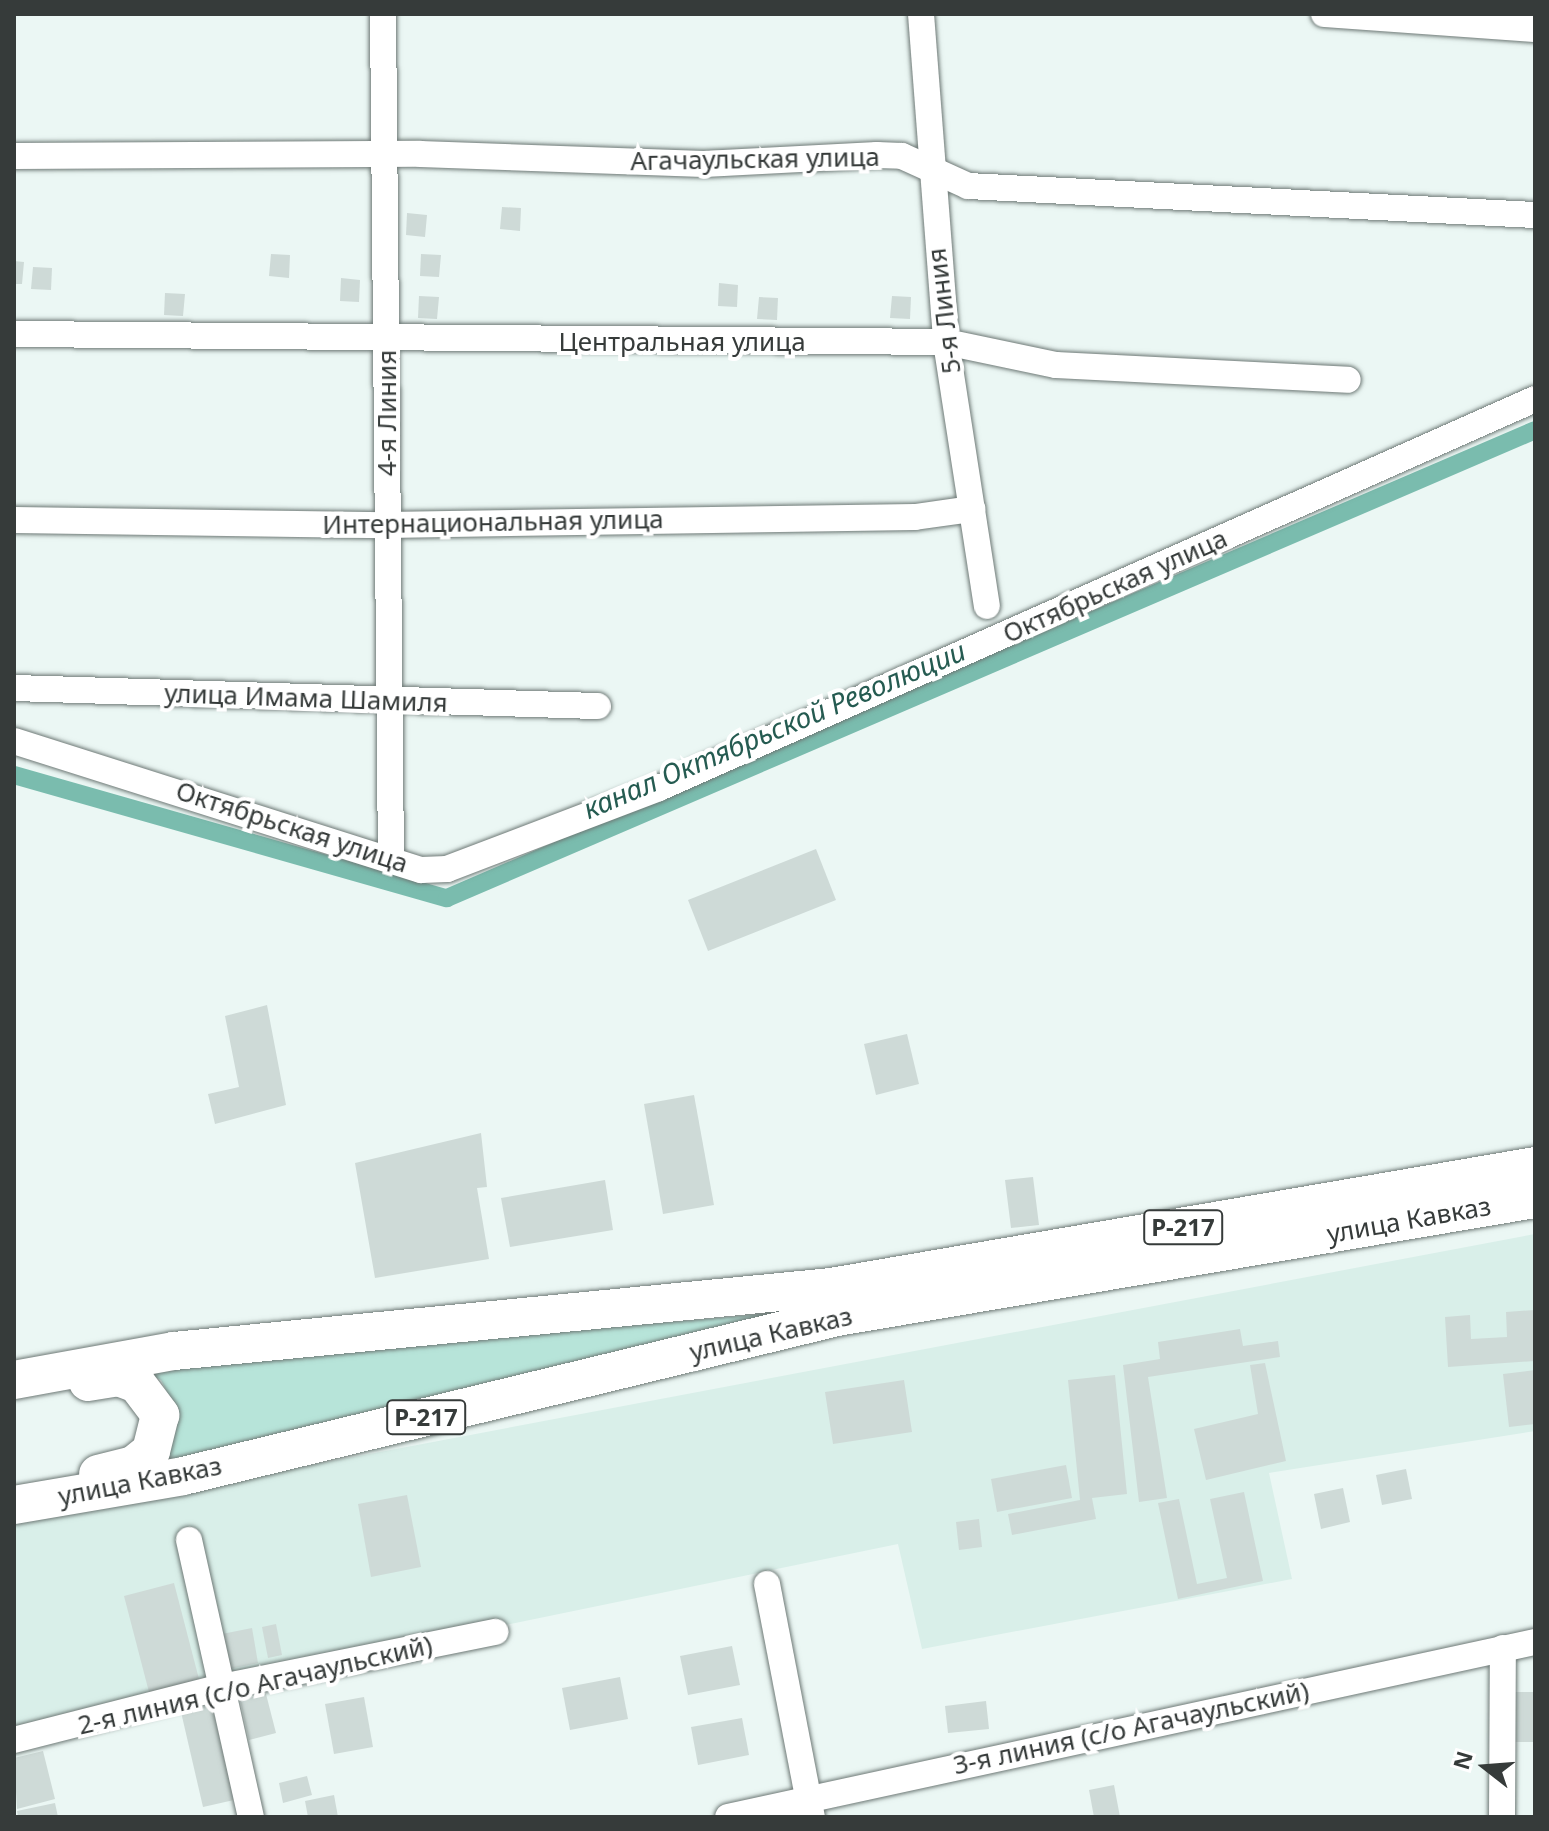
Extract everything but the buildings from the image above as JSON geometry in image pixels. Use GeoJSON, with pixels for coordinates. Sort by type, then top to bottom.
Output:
{"type":"FeatureCollection","features":[{"type":"Feature","properties":{"kind":"highway","name":"улица Кавказ"},"geometry":{"type":"LineString","coordinates":[[14,1380],[174,1351],[831,1287],[1535,1166]]}},
{"type":"Feature","properties":{"kind":"highway","name":"улица Кавказ"},"geometry":{"type":"LineString","coordinates":[[14,1505],[183,1476],[837,1317],[1535,1199]]}},
{"type":"Feature","properties":{"kind":"highway"},"geometry":{"type":"LineString","coordinates":[[14,1393],[118,1377],[152,1397],[160,1415],[151,1451],[134,1465],[14,1496]]}},
{"type":"Feature","properties":{"kind":"street","name":"4-я Линия"},"geometry":{"type":"LineString","coordinates":[[383,14],[391,860]]}},
{"type":"Feature","properties":{"kind":"street","name":"5-я Линия"},"geometry":{"type":"LineString","coordinates":[[921,14],[927,166],[946,342],[987,606]]}},
{"type":"Feature","properties":{"kind":"street"},"geometry":{"type":"LineString","coordinates":[[1324,14],[1535,29]]}},
{"type":"Feature","properties":{"kind":"street","name":"Агачаульская улица"},"geometry":{"type":"LineString","coordinates":[[14,156],[385,155],[704,164],[877,155],[927,166],[968,186],[1535,215]]}},
{"type":"Feature","properties":{"kind":"street","name":"Центральная улица"},"geometry":{"type":"LineString","coordinates":[[14,334],[387,341],[946,342],[1056,365],[1348,380]]}},
{"type":"Feature","properties":{"kind":"street","name":"Октябрьская улица"},"geometry":{"type":"LineString","coordinates":[[14,741],[391,860],[447,869],[659,788],[1535,399]]}},
{"type":"Feature","properties":{"kind":"street","name":"Интернациональная улица"},"geometry":{"type":"LineString","coordinates":[[14,520],[386,525],[915,517],[972,509]]}},
{"type":"Feature","properties":{"kind":"street","name":"улица Имама Шамиля"},"geometry":{"type":"LineString","coordinates":[[14,688],[388,702],[598,706]]}},
{"type":"Feature","properties":{"kind":"street"},"geometry":{"type":"LineString","coordinates":[[1353,1230],[1396,1236],[1535,1216]]}},
{"type":"Feature","properties":{"kind":"street"},"geometry":{"type":"LineString","coordinates":[[189,1540],[251,1817]]}},
{"type":"Feature","properties":{"kind":"street"},"geometry":{"type":"LineString","coordinates":[[767,1584],[810,1808]]}},
{"type":"Feature","properties":{"kind":"street","name":"2-я линия (с/о Агачаульский)"},"geometry":{"type":"LineString","coordinates":[[14,1740],[222,1687],[496,1632]]}},
{"type":"Feature","properties":{"kind":"street","name":"3-я линия (с/о Агачаульский)"},"geometry":{"type":"LineString","coordinates":[[728,1817],[810,1808],[1535,1642]]}},
{"type":"Feature","properties":{"kind":"street"},"geometry":{"type":"LineString","coordinates":[[1502,1817],[1503,1648]]}},
{"type":"Feature","properties":{"kind":"shaded area"},"geometry":{"type":"Polygon","coordinates":[[[1535,1234],[1535,1431],[1269,1473],[1292,1579],[922,1649],[898,1544],[108,1707],[14,1734],[14,1521],[1535,1234]]]}},
{"type":"Feature","properties":{"kind":"green space"},"geometry":{"type":"Polygon","coordinates":[[[788,1312],[160,1468],[179,1416],[161,1380],[139,1368],[788,1312]]]}},
{"type":"Feature","properties":{"kind":"waterway","name":"канал Октябрьской Революции"},"geometry":{"type":"LineString","coordinates":[[14,775],[447,898],[1535,430]]}}]}
